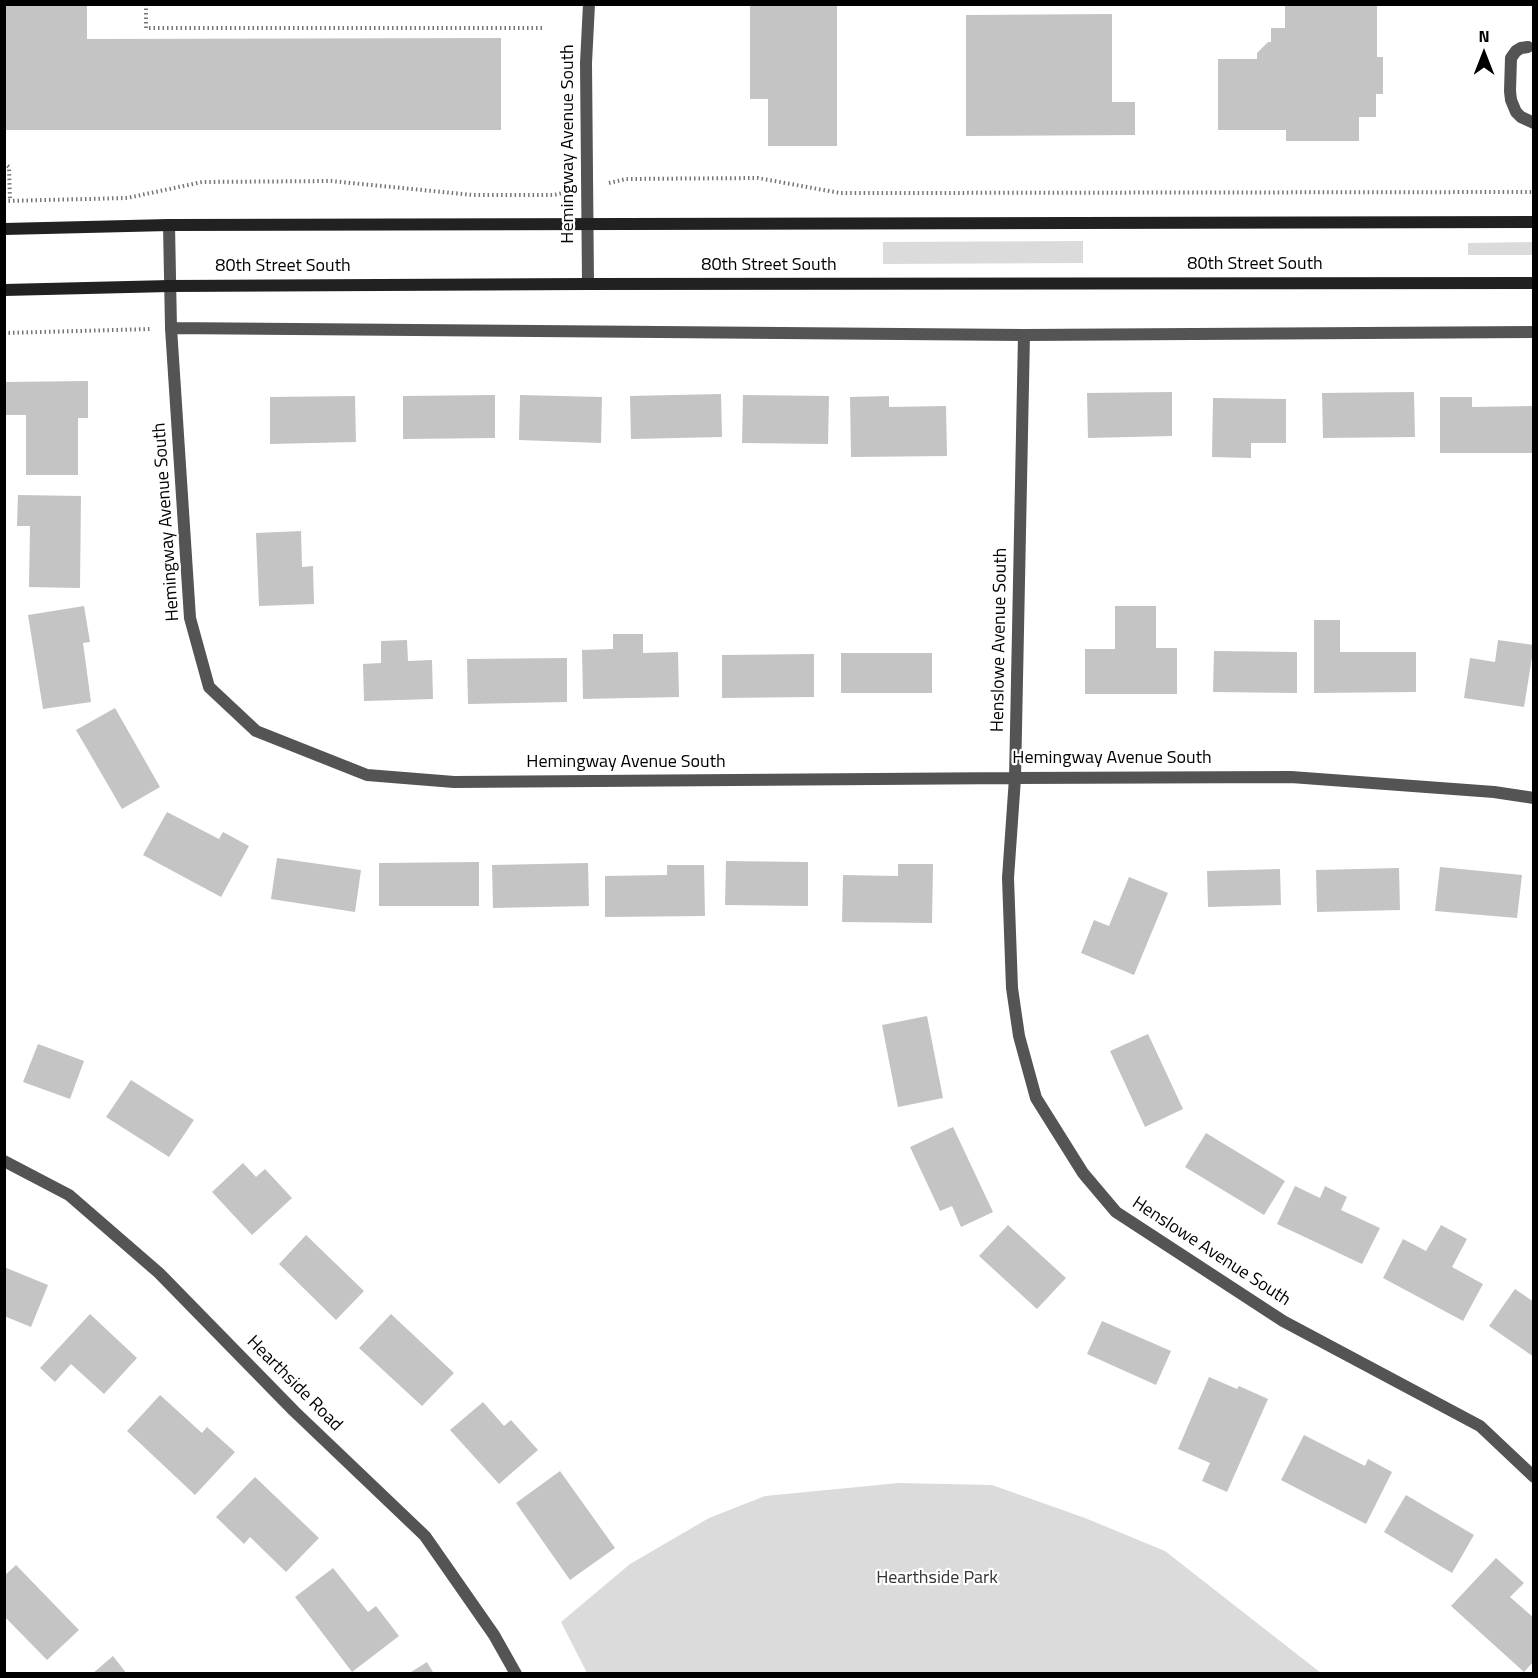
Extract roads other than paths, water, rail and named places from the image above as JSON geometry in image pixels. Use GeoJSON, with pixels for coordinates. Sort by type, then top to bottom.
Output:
{"type":"FeatureCollection","features":[{"type":"Feature","properties":{"kind":"main road"},"geometry":{"type":"LineString","coordinates":[[4,229],[169,225],[1533,222]]}},
{"type":"Feature","properties":{"kind":"main road","name":"80th Street South"},"geometry":{"type":"LineString","coordinates":[[4,290],[170,286],[588,284],[1533,283]]}},
{"type":"Feature","properties":{"kind":"street","name":"Hemingway Avenue South"},"geometry":{"type":"LineString","coordinates":[[588,284],[586,63],[589,4]]}},
{"type":"Feature","properties":{"kind":"street"},"geometry":{"type":"LineString","coordinates":[[1528,47],[1516,51],[1511,58],[1510,91],[1516,112],[1533,123]]}},
{"type":"Feature","properties":{"kind":"street","name":"Hemingway Avenue South"},"geometry":{"type":"LineString","coordinates":[[169,225],[171,328],[190,618],[209,687],[256,730],[367,776],[454,782],[1291,777],[1494,792],[1533,798]]}},
{"type":"Feature","properties":{"kind":"street"},"geometry":{"type":"LineString","coordinates":[[171,328],[1024,335],[1533,332]]}},
{"type":"Feature","properties":{"kind":"street","name":"Henslowe Avenue South"},"geometry":{"type":"LineString","coordinates":[[1024,335],[1015,778],[1008,878],[1012,988],[1019,1036],[1036,1098],[1083,1173],[1116,1212],[1283,1321],[1480,1426],[1533,1477]]}},
{"type":"Feature","properties":{"kind":"street","name":"Hearthside Road"},"geometry":{"type":"LineString","coordinates":[[4,1161],[69,1195],[159,1273],[294,1412],[425,1536],[494,1635],[516,1674]]}},
{"type":"Feature","properties":{"kind":"park label","name":"Hearthside Park"},"geometry":{"type":"Point","coordinates":[937,1579]}}]}
